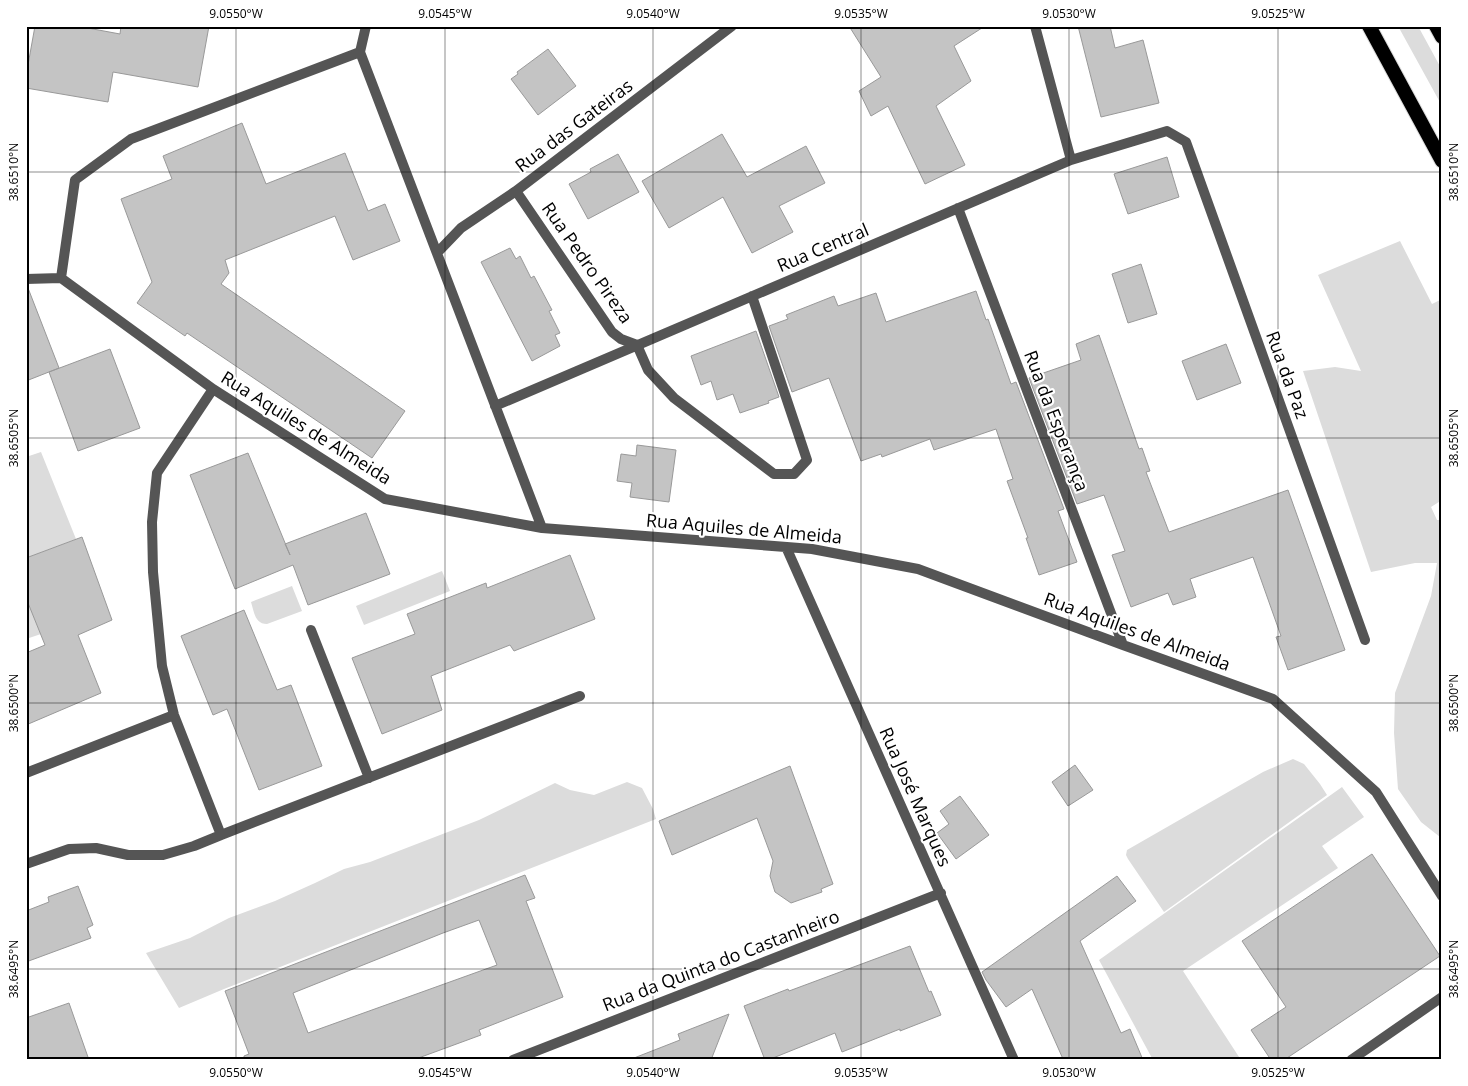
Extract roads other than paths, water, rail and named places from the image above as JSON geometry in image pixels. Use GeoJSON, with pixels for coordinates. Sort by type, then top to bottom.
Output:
{"type":"FeatureCollection","features":[{"type":"Feature","properties":{"kind":"highway"},"geometry":{"type":"LineString","coordinates":[[1369,26],[1442,161]]}},
{"type":"Feature","properties":{"kind":"highway"},"geometry":{"type":"LineString","coordinates":[[1436,26],[1442,37]]}},
{"type":"Feature","properties":{"kind":"street"},"geometry":{"type":"LineString","coordinates":[[366,26],[360,52],[542,528]]}},
{"type":"Feature","properties":{"kind":"street","name":"Rua das Gateiras"},"geometry":{"type":"LineString","coordinates":[[437,253],[461,228],[516,191],[732,26]]}},
{"type":"Feature","properties":{"kind":"street"},"geometry":{"type":"LineString","coordinates":[[1035,26],[1071,160]]}},
{"type":"Feature","properties":{"kind":"street"},"geometry":{"type":"LineString","coordinates":[[26,279],[60,278],[75,180],[131,139],[360,52]]}},
{"type":"Feature","properties":{"kind":"street","name":"Rua Central"},"geometry":{"type":"LineString","coordinates":[[495,406],[1071,160],[1167,131]]}},
{"type":"Feature","properties":{"kind":"street","name":"Rua da Paz"},"geometry":{"type":"LineString","coordinates":[[1167,131],[1186,142],[1365,640]]}},
{"type":"Feature","properties":{"kind":"street","name":"Rua Pedro Pireza"},"geometry":{"type":"LineString","coordinates":[[516,191],[612,332],[621,340],[637,345],[648,370],[674,398],[774,474],[794,474],[807,460],[752,296]]}},
{"type":"Feature","properties":{"kind":"street","name":"Rua da Esperança"},"geometry":{"type":"LineString","coordinates":[[958,208],[1123,645]]}},
{"type":"Feature","properties":{"kind":"street","name":"Rua Aquiles de Almeida"},"geometry":{"type":"LineString","coordinates":[[60,278],[212,389],[385,499],[542,528],[812,549],[918,569],[1273,698],[1376,792],[1442,896]]}},
{"type":"Feature","properties":{"kind":"street"},"geometry":{"type":"LineString","coordinates":[[212,389],[157,473],[152,522],[153,572],[162,666],[174,715],[221,835]]}},
{"type":"Feature","properties":{"kind":"street","name":"Rua José Marques"},"geometry":{"type":"LineString","coordinates":[[786,547],[1014,1060]]}},
{"type":"Feature","properties":{"kind":"street"},"geometry":{"type":"LineString","coordinates":[[311,630],[369,778]]}},
{"type":"Feature","properties":{"kind":"street"},"geometry":{"type":"LineString","coordinates":[[26,864],[69,849],[96,848],[128,855],[163,855],[194,846],[580,696]]}},
{"type":"Feature","properties":{"kind":"street"},"geometry":{"type":"LineString","coordinates":[[26,773],[174,715]]}},
{"type":"Feature","properties":{"kind":"street","name":"Rua da Quinta do Castanheiro"},"geometry":{"type":"LineString","coordinates":[[513,1060],[941,894]]}},
{"type":"Feature","properties":{"kind":"street"},"geometry":{"type":"LineString","coordinates":[[1351,1060],[1442,998]]}}]}
